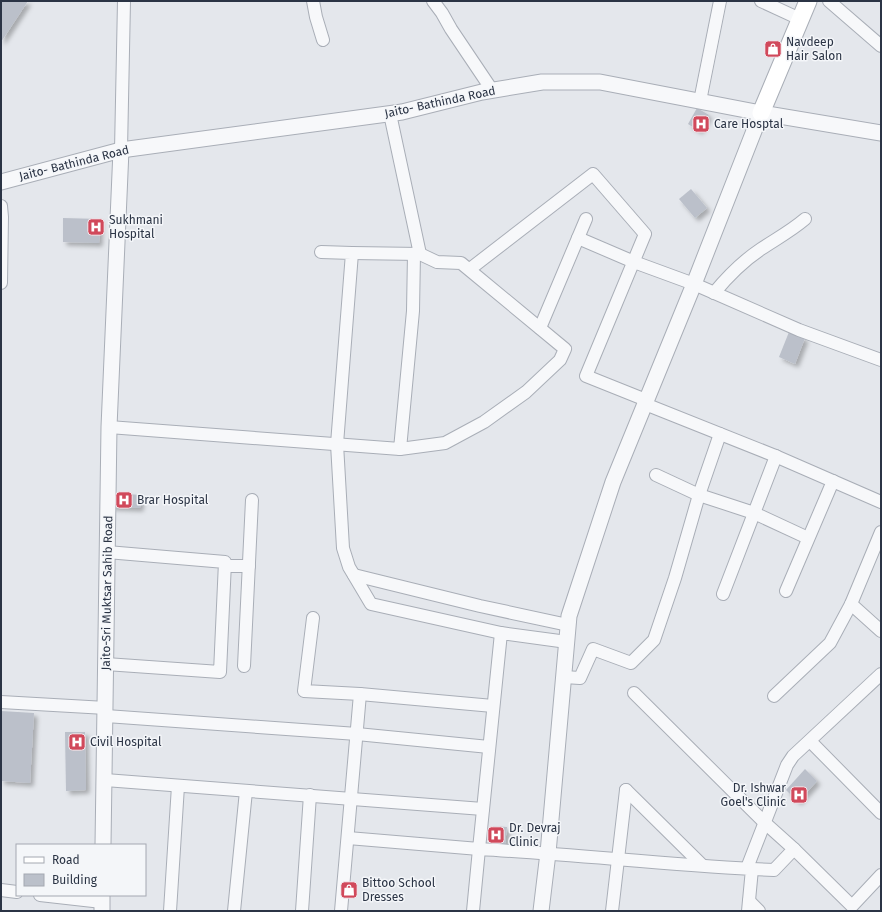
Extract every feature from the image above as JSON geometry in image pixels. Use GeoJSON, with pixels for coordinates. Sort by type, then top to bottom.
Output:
{"type":"FeatureCollection","features":[{"type":"Feature","properties":{"kind":"main road"},"geometry":{"type":"LineString","coordinates":[[761,113],[808,1]]}},
{"type":"Feature","properties":{"kind":"street"},"geometry":{"type":"LineString","coordinates":[[121,150],[124,1]]}},
{"type":"Feature","properties":{"kind":"street"},"geometry":{"type":"LineString","coordinates":[[313,1],[323,40]]}},
{"type":"Feature","properties":{"kind":"street"},"geometry":{"type":"LineString","coordinates":[[433,1],[492,90]]}},
{"type":"Feature","properties":{"kind":"street"},"geometry":{"type":"LineString","coordinates":[[700,101],[720,1]]}},
{"type":"Feature","properties":{"kind":"street"},"geometry":{"type":"LineString","coordinates":[[761,1],[800,19]]}},
{"type":"Feature","properties":{"kind":"street"},"geometry":{"type":"LineString","coordinates":[[829,1],[881,46]]}},
{"type":"Feature","properties":{"kind":"street","name":"Jaito- Bathinda Road"},"geometry":{"type":"LineString","coordinates":[[1,182],[121,150],[390,114],[492,90],[542,82],[600,82],[761,113],[881,133]]}},
{"type":"Feature","properties":{"kind":"street"},"geometry":{"type":"LineString","coordinates":[[541,911],[548,853],[569,616],[613,482],[694,284],[761,113]]}},
{"type":"Feature","properties":{"kind":"street"},"geometry":{"type":"LineString","coordinates":[[390,114],[416,254],[413,311],[400,449]]}},
{"type":"Feature","properties":{"kind":"street","name":"Jaito-Sri Muktsar Sahib Road"},"geometry":{"type":"LineString","coordinates":[[103,844],[109,426],[121,150]]}},
{"type":"Feature","properties":{"kind":"street"},"geometry":{"type":"LineString","coordinates":[[470,270],[593,174],[645,234],[586,376],[881,502]]}},
{"type":"Feature","properties":{"kind":"street"},"geometry":{"type":"LineString","coordinates":[[1,206],[1,283]]}},
{"type":"Feature","properties":{"kind":"street"},"geometry":{"type":"LineString","coordinates":[[540,328],[586,219]]}},
{"type":"Feature","properties":{"kind":"street"},"geometry":{"type":"LineString","coordinates":[[714,293],[730,274],[760,250],[795,228],[805,219]]}},
{"type":"Feature","properties":{"kind":"street"},"geometry":{"type":"LineString","coordinates":[[578,238],[634,262],[694,284],[800,330],[881,360]]}},
{"type":"Feature","properties":{"kind":"street"},"geometry":{"type":"LineString","coordinates":[[109,426],[400,449],[445,443],[484,422],[526,392],[560,360],[565,349],[462,263],[437,262],[416,254],[321,252]]}},
{"type":"Feature","properties":{"kind":"street"},"geometry":{"type":"LineString","coordinates":[[352,253],[337,444],[343,548],[349,567],[371,604],[501,633],[567,642]]}},
{"type":"Feature","properties":{"kind":"street"},"geometry":{"type":"LineString","coordinates":[[564,677],[580,678],[593,649],[631,663],[654,640],[675,578],[699,495],[720,434]]}},
{"type":"Feature","properties":{"kind":"street"},"geometry":{"type":"LineString","coordinates":[[723,594],[776,456]]}},
{"type":"Feature","properties":{"kind":"street"},"geometry":{"type":"LineString","coordinates":[[656,475],[699,495],[754,513],[808,538]]}},
{"type":"Feature","properties":{"kind":"street"},"geometry":{"type":"LineString","coordinates":[[786,591],[833,481]]}},
{"type":"Feature","properties":{"kind":"street"},"geometry":{"type":"LineString","coordinates":[[244,666],[252,500]]}},
{"type":"Feature","properties":{"kind":"street"},"geometry":{"type":"LineString","coordinates":[[774,696],[830,642],[851,604],[881,532]]}},
{"type":"Feature","properties":{"kind":"street"},"geometry":{"type":"LineString","coordinates":[[106,664],[220,672],[225,566],[225,562],[107,552]]}},
{"type":"Feature","properties":{"kind":"street"},"geometry":{"type":"LineString","coordinates":[[225,566],[249,566]]}},
{"type":"Feature","properties":{"kind":"street"},"geometry":{"type":"LineString","coordinates":[[354,575],[568,625]]}},
{"type":"Feature","properties":{"kind":"street"},"geometry":{"type":"LineString","coordinates":[[851,604],[881,631]]}},
{"type":"Feature","properties":{"kind":"street"},"geometry":{"type":"LineString","coordinates":[[313,618],[304,691],[360,694],[493,706]]}},
{"type":"Feature","properties":{"kind":"street"},"geometry":{"type":"LineString","coordinates":[[473,911],[501,633]]}},
{"type":"Feature","properties":{"kind":"street"},"geometry":{"type":"LineString","coordinates":[[759,911],[748,906],[749,869],[764,823],[787,765],[793,756],[881,674]]}},
{"type":"Feature","properties":{"kind":"street"},"geometry":{"type":"LineString","coordinates":[[634,693],[764,823],[794,849],[852,906],[881,875]]}},
{"type":"Feature","properties":{"kind":"street"},"geometry":{"type":"LineString","coordinates":[[341,911],[360,694]]}},
{"type":"Feature","properties":{"kind":"street"},"geometry":{"type":"LineString","coordinates":[[1,702],[489,747]]}},
{"type":"Feature","properties":{"kind":"street"},"geometry":{"type":"LineString","coordinates":[[810,741],[881,814]]}},
{"type":"Feature","properties":{"kind":"street"},"geometry":{"type":"LineString","coordinates":[[105,780],[483,809]]}},
{"type":"Feature","properties":{"kind":"street"},"geometry":{"type":"LineString","coordinates":[[170,911],[178,786]]}},
{"type":"Feature","properties":{"kind":"street"},"geometry":{"type":"LineString","coordinates":[[612,911],[626,790],[702,865]]}},
{"type":"Feature","properties":{"kind":"street"},"geometry":{"type":"LineString","coordinates":[[234,911],[246,791]]}},
{"type":"Feature","properties":{"kind":"street"},"geometry":{"type":"LineString","coordinates":[[302,911],[310,795]]}},
{"type":"Feature","properties":{"kind":"street"},"geometry":{"type":"LineString","coordinates":[[348,838],[774,870],[794,849]]}},
{"type":"Feature","properties":{"kind":"street"},"geometry":{"type":"LineString","coordinates":[[1,890],[16,892]]}},
{"type":"Feature","properties":{"kind":"street"},"geometry":{"type":"LineString","coordinates":[[48,896],[102,903]]}},
{"type":"Feature","properties":{"kind":"building"},"geometry":{"type":"Polygon","coordinates":[[[1,1],[28,1],[1,42],[1,1]]]}},
{"type":"Feature","properties":{"kind":"building"},"geometry":{"type":"Polygon","coordinates":[[[697,108],[709,115],[699,131],[688,124],[697,108]]]}},
{"type":"Feature","properties":{"kind":"building"},"geometry":{"type":"Polygon","coordinates":[[[691,189],[707,208],[695,218],[679,199],[691,189]]]}},
{"type":"Feature","properties":{"kind":"building"},"geometry":{"type":"Polygon","coordinates":[[[63,218],[100,219],[99,243],[63,242],[63,218]]]}},
{"type":"Feature","properties":{"kind":"building"},"geometry":{"type":"Polygon","coordinates":[[[789,332],[805,338],[795,364],[779,357],[789,332]]]}},
{"type":"Feature","properties":{"kind":"building"},"geometry":{"type":"Polygon","coordinates":[[[112,493],[141,495],[140,508],[111,507],[112,493]]]}},
{"type":"Feature","properties":{"kind":"building"},"geometry":{"type":"Polygon","coordinates":[[[1,711],[34,713],[30,783],[1,781],[1,711]]]}},
{"type":"Feature","properties":{"kind":"building"},"geometry":{"type":"Polygon","coordinates":[[[65,732],[85,732],[86,790],[66,791],[65,732]]]}},
{"type":"Feature","properties":{"kind":"building"},"geometry":{"type":"Polygon","coordinates":[[[805,769],[817,781],[798,802],[786,790],[805,769]]]}},
{"type":"Feature","properties":{"kind":"building"},"geometry":{"type":"Polygon","coordinates":[[[493,826],[507,827],[505,844],[491,843],[493,826]]]}},
{"type":"Feature","properties":{"kind":"place","name":"Navdeep Hair Salon"},"geometry":{"type":"Point","coordinates":[773,49]}},
{"type":"Feature","properties":{"kind":"place","name":"Care Hosptal"},"geometry":{"type":"Point","coordinates":[701,124]}},
{"type":"Feature","properties":{"kind":"place","name":"Sukhmani Hospital"},"geometry":{"type":"Point","coordinates":[96,227]}},
{"type":"Feature","properties":{"kind":"place","name":"Brar Hospital"},"geometry":{"type":"Point","coordinates":[124,500]}},
{"type":"Feature","properties":{"kind":"place","name":"Civil Hospital"},"geometry":{"type":"Point","coordinates":[77,742]}},
{"type":"Feature","properties":{"kind":"place","name":"Dr. Ishwar Goel's Clinic"},"geometry":{"type":"Point","coordinates":[799,795]}},
{"type":"Feature","properties":{"kind":"place","name":"Dr. Devraj Clinic"},"geometry":{"type":"Point","coordinates":[496,835]}},
{"type":"Feature","properties":{"kind":"place","name":"Bittoo School Dresses"},"geometry":{"type":"Point","coordinates":[349,890]}}]}
